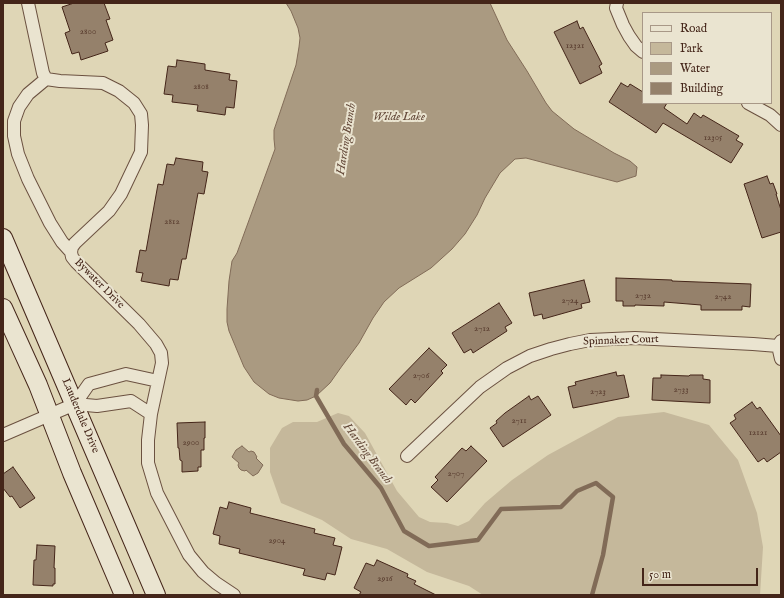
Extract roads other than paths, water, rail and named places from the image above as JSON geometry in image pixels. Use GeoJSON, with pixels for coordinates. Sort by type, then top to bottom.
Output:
{"type":"FeatureCollection","features":[{"type":"Feature","properties":{"kind":"main road","name":"Lauderdale Drive"},"geometry":{"type":"LineString","coordinates":[[3,238],[156,595]]}},
{"type":"Feature","properties":{"kind":"main road"},"geometry":{"type":"LineString","coordinates":[[3,308],[38,385],[72,473],[124,595]]}},
{"type":"Feature","properties":{"kind":"street"},"geometry":{"type":"LineString","coordinates":[[28,3],[43,73],[46,79],[28,94],[19,107],[14,121],[14,136],[18,154],[28,179],[50,223],[62,242],[71,252]]}},
{"type":"Feature","properties":{"kind":"street"},"geometry":{"type":"LineString","coordinates":[[616,3],[616,8],[622,25],[636,46],[642,51]]}},
{"type":"Feature","properties":{"kind":"street","name":"Bywater Drive"},"geometry":{"type":"LineString","coordinates":[[46,79],[103,83],[119,91],[134,103],[141,114],[141,152],[121,194],[109,211],[75,243],[71,252],[72,257],[76,262],[139,324],[156,344],[161,353],[162,363],[150,414],[148,440],[148,463],[157,493],[189,555],[203,572],[216,584],[234,595]]}},
{"type":"Feature","properties":{"kind":"street"},"geometry":{"type":"LineString","coordinates":[[750,104],[770,115],[781,125]]}},
{"type":"Feature","properties":{"kind":"street","name":"Spinnaker Court"},"geometry":{"type":"LineString","coordinates":[[407,456],[480,387],[507,368],[530,356],[551,349],[590,340],[635,338],[779,344]]}},
{"type":"Feature","properties":{"kind":"street"},"geometry":{"type":"LineString","coordinates":[[779,344],[781,359]]}},
{"type":"Feature","properties":{"kind":"street"},"geometry":{"type":"LineString","coordinates":[[75,404],[89,384],[126,374],[158,381]]}},
{"type":"Feature","properties":{"kind":"street"},"geometry":{"type":"LineString","coordinates":[[3,434],[75,404],[97,406],[131,401],[150,414]]}},
{"type":"Feature","properties":{"kind":"water","name":"Wilde Lake"},"geometry":{"type":"Polygon","coordinates":[[[286,3],[490,3],[507,40],[552,111],[574,129],[630,161],[637,167],[636,176],[617,182],[526,158],[515,159],[500,173],[465,234],[452,249],[431,268],[399,288],[384,302],[359,343],[330,383],[316,396],[307,400],[298,401],[279,398],[269,394],[254,382],[244,367],[229,331],[227,322],[229,281],[232,261],[237,253],[275,149],[274,130],[296,65],[300,38],[298,28],[286,3]]]}},
{"type":"Feature","properties":{"kind":"water"},"geometry":{"type":"Polygon","coordinates":[[[242,446],[249,452],[254,452],[257,457],[256,458],[263,465],[258,473],[253,476],[246,470],[241,470],[238,465],[239,463],[232,457],[236,450],[242,446]]]}},
{"type":"Feature","properties":{"kind":"waterway","name":"Harding Branch"},"geometry":{"type":"LineString","coordinates":[[317,390],[316,396],[344,444],[381,488],[404,531],[429,546],[478,540],[501,509],[561,507],[577,491],[596,483],[613,497],[603,555],[592,595]]}}]}
